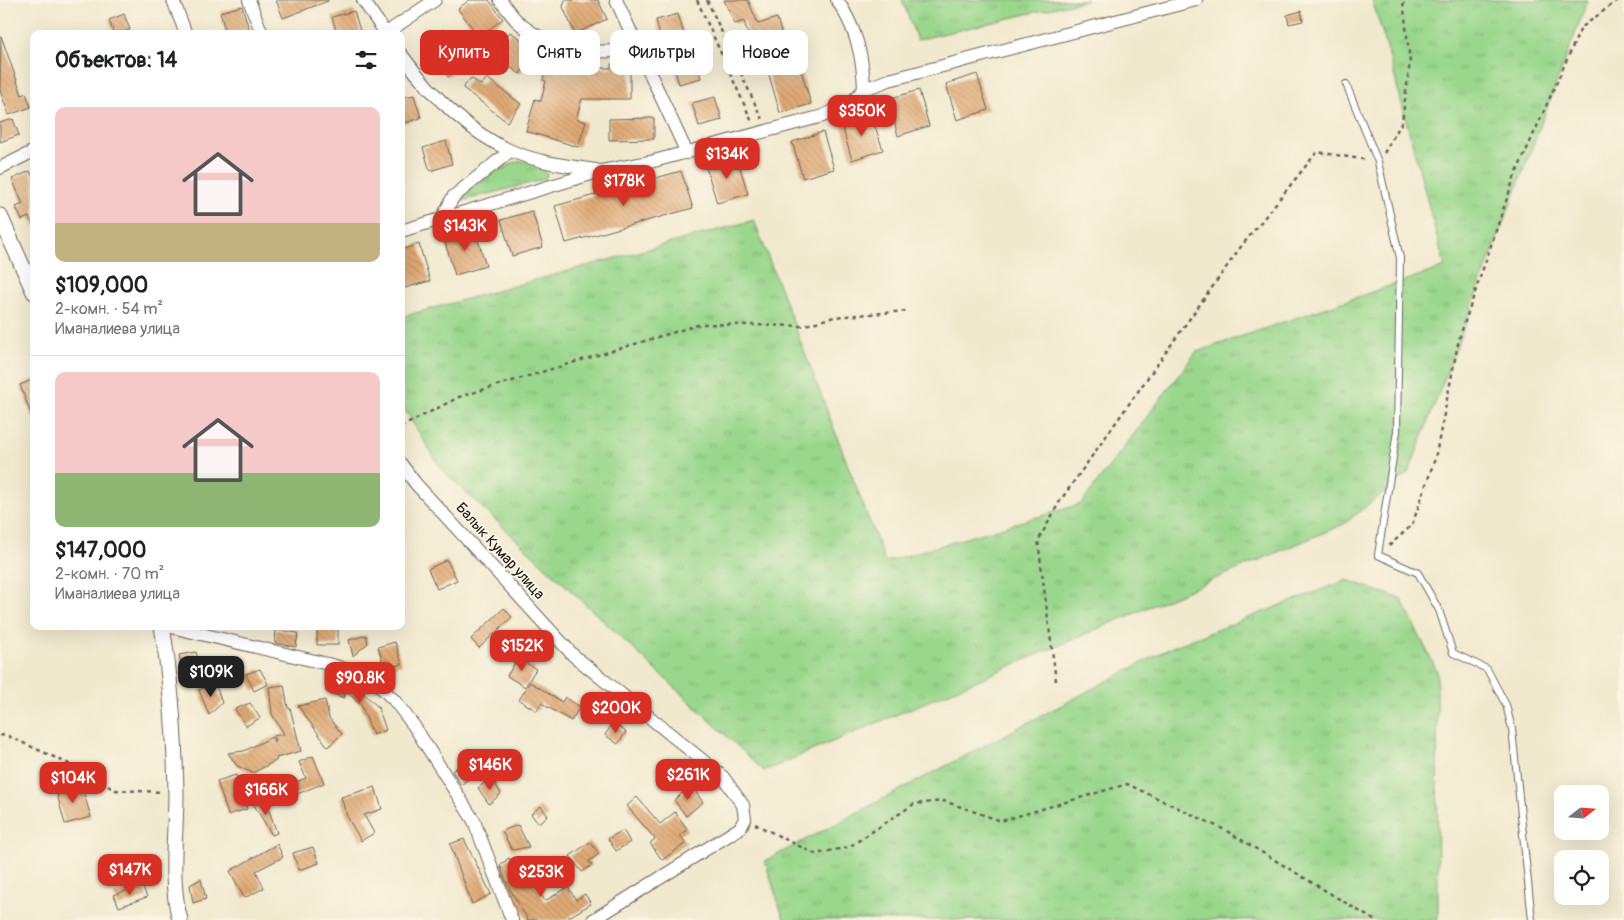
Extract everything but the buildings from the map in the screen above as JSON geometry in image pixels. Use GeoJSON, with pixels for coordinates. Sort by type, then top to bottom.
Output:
{"type":"FeatureCollection","features":[{"type":"Feature","properties":{"kind":"street"},"geometry":{"type":"LineString","coordinates":[[174,0],[185,30]]}},
{"type":"Feature","properties":{"kind":"street"},"geometry":{"type":"LineString","coordinates":[[249,0],[260,30]]}},
{"type":"Feature","properties":{"kind":"street"},"geometry":{"type":"LineString","coordinates":[[363,0],[383,30]]}},
{"type":"Feature","properties":{"kind":"street"},"geometry":{"type":"LineString","coordinates":[[392,30],[435,0]]}},
{"type":"Feature","properties":{"kind":"street"},"geometry":{"type":"LineString","coordinates":[[500,0],[517,21],[536,35],[553,43],[596,53],[610,53]]}},
{"type":"Feature","properties":{"kind":"street"},"geometry":{"type":"LineString","coordinates":[[616,0],[629,30]]}},
{"type":"Feature","properties":{"kind":"street"},"geometry":{"type":"LineString","coordinates":[[837,0],[847,15],[857,39],[863,63],[864,89]]}},
{"type":"Feature","properties":{"kind":"street"},"geometry":{"type":"LineString","coordinates":[[405,231],[443,217],[601,171],[642,164],[840,109],[854,100],[864,89],[888,80],[1196,0]]}},
{"type":"Feature","properties":{"kind":"street"},"geometry":{"type":"LineString","coordinates":[[405,59],[432,93],[448,109],[485,136],[510,151],[568,166],[601,171]]}},
{"type":"Feature","properties":{"kind":"street"},"geometry":{"type":"LineString","coordinates":[[650,75],[687,152]]}},
{"type":"Feature","properties":{"kind":"street"},"geometry":{"type":"LineString","coordinates":[[443,217],[453,197],[510,151]]}},
{"type":"Feature","properties":{"kind":"street"},"geometry":{"type":"LineString","coordinates":[[0,168],[30,153]]}},
{"type":"Feature","properties":{"kind":"street"},"geometry":{"type":"LineString","coordinates":[[0,216],[30,283]]}},
{"type":"Feature","properties":{"kind":"street","name":"Балык Кумар улица"},"geometry":{"type":"LineString","coordinates":[[405,469],[416,484],[573,655],[723,776],[742,805],[744,819]]}},
{"type":"Feature","properties":{"kind":"street"},"geometry":{"type":"LineString","coordinates":[[163,630],[168,666],[176,792],[175,890],[180,920]]}},
{"type":"Feature","properties":{"kind":"street"},"geometry":{"type":"LineString","coordinates":[[184,630],[332,665],[357,673],[377,684],[394,700],[414,726],[474,821],[512,920]]}},
{"type":"Feature","properties":{"kind":"street"},"geometry":{"type":"LineString","coordinates":[[593,920],[740,828],[744,819]]}},
{"type":"Feature","properties":{"kind":"lane"},"geometry":{"type":"LineString","coordinates":[[1346,84],[1378,162],[1400,258],[1397,431],[1378,555],[1418,573],[1439,610],[1453,653],[1487,669],[1506,704],[1512,729],[1532,920]]}},
{"type":"Feature","properties":{"kind":"path"},"geometry":{"type":"LineString","coordinates":[[697,0],[762,132]]}},
{"type":"Feature","properties":{"kind":"path"},"geometry":{"type":"LineString","coordinates":[[707,0],[762,132]]}},
{"type":"Feature","properties":{"kind":"path"},"geometry":{"type":"LineString","coordinates":[[1056,681],[1038,541],[1060,501],[1240,248],[1317,152],[1378,162],[1402,122],[1410,62],[1403,0]]}},
{"type":"Feature","properties":{"kind":"path"},"geometry":{"type":"LineString","coordinates":[[1378,555],[1412,525],[1435,460],[1459,339],[1514,178],[1581,28],[1618,0]]}},
{"type":"Feature","properties":{"kind":"path"},"geometry":{"type":"LineString","coordinates":[[405,425],[459,397],[701,324],[802,326],[834,317],[906,311]]}},
{"type":"Feature","properties":{"kind":"path"},"geometry":{"type":"LineString","coordinates":[[0,735],[8,736],[69,764],[114,790],[176,792]]}},
{"type":"Feature","properties":{"kind":"path"},"geometry":{"type":"LineString","coordinates":[[744,819],[815,854],[850,847],[914,804],[944,801],[1001,821],[1127,784],[1225,830],[1374,920]]}},
{"type":"Feature","properties":{"kind":"green space"},"geometry":{"type":"Polygon","coordinates":[[[902,0],[1087,0],[917,40],[902,0]]]}},
{"type":"Feature","properties":{"kind":"green space"},"geometry":{"type":"Polygon","coordinates":[[[1372,0],[1588,0],[1409,472],[1344,524],[764,771],[443,471],[405,410],[405,316],[754,220],[885,562],[1081,504],[1196,352],[1445,267],[1386,44],[1372,0]]]}},
{"type":"Feature","properties":{"kind":"green space"},"geometry":{"type":"Polygon","coordinates":[[[520,161],[532,163],[542,168],[547,175],[545,179],[462,201],[471,190],[488,177],[506,166],[520,161]]]}},
{"type":"Feature","properties":{"kind":"green space"},"geometry":{"type":"Polygon","coordinates":[[[1347,580],[1401,599],[1437,671],[1438,920],[784,920],[765,861],[1172,647],[1347,580]]]}}]}
